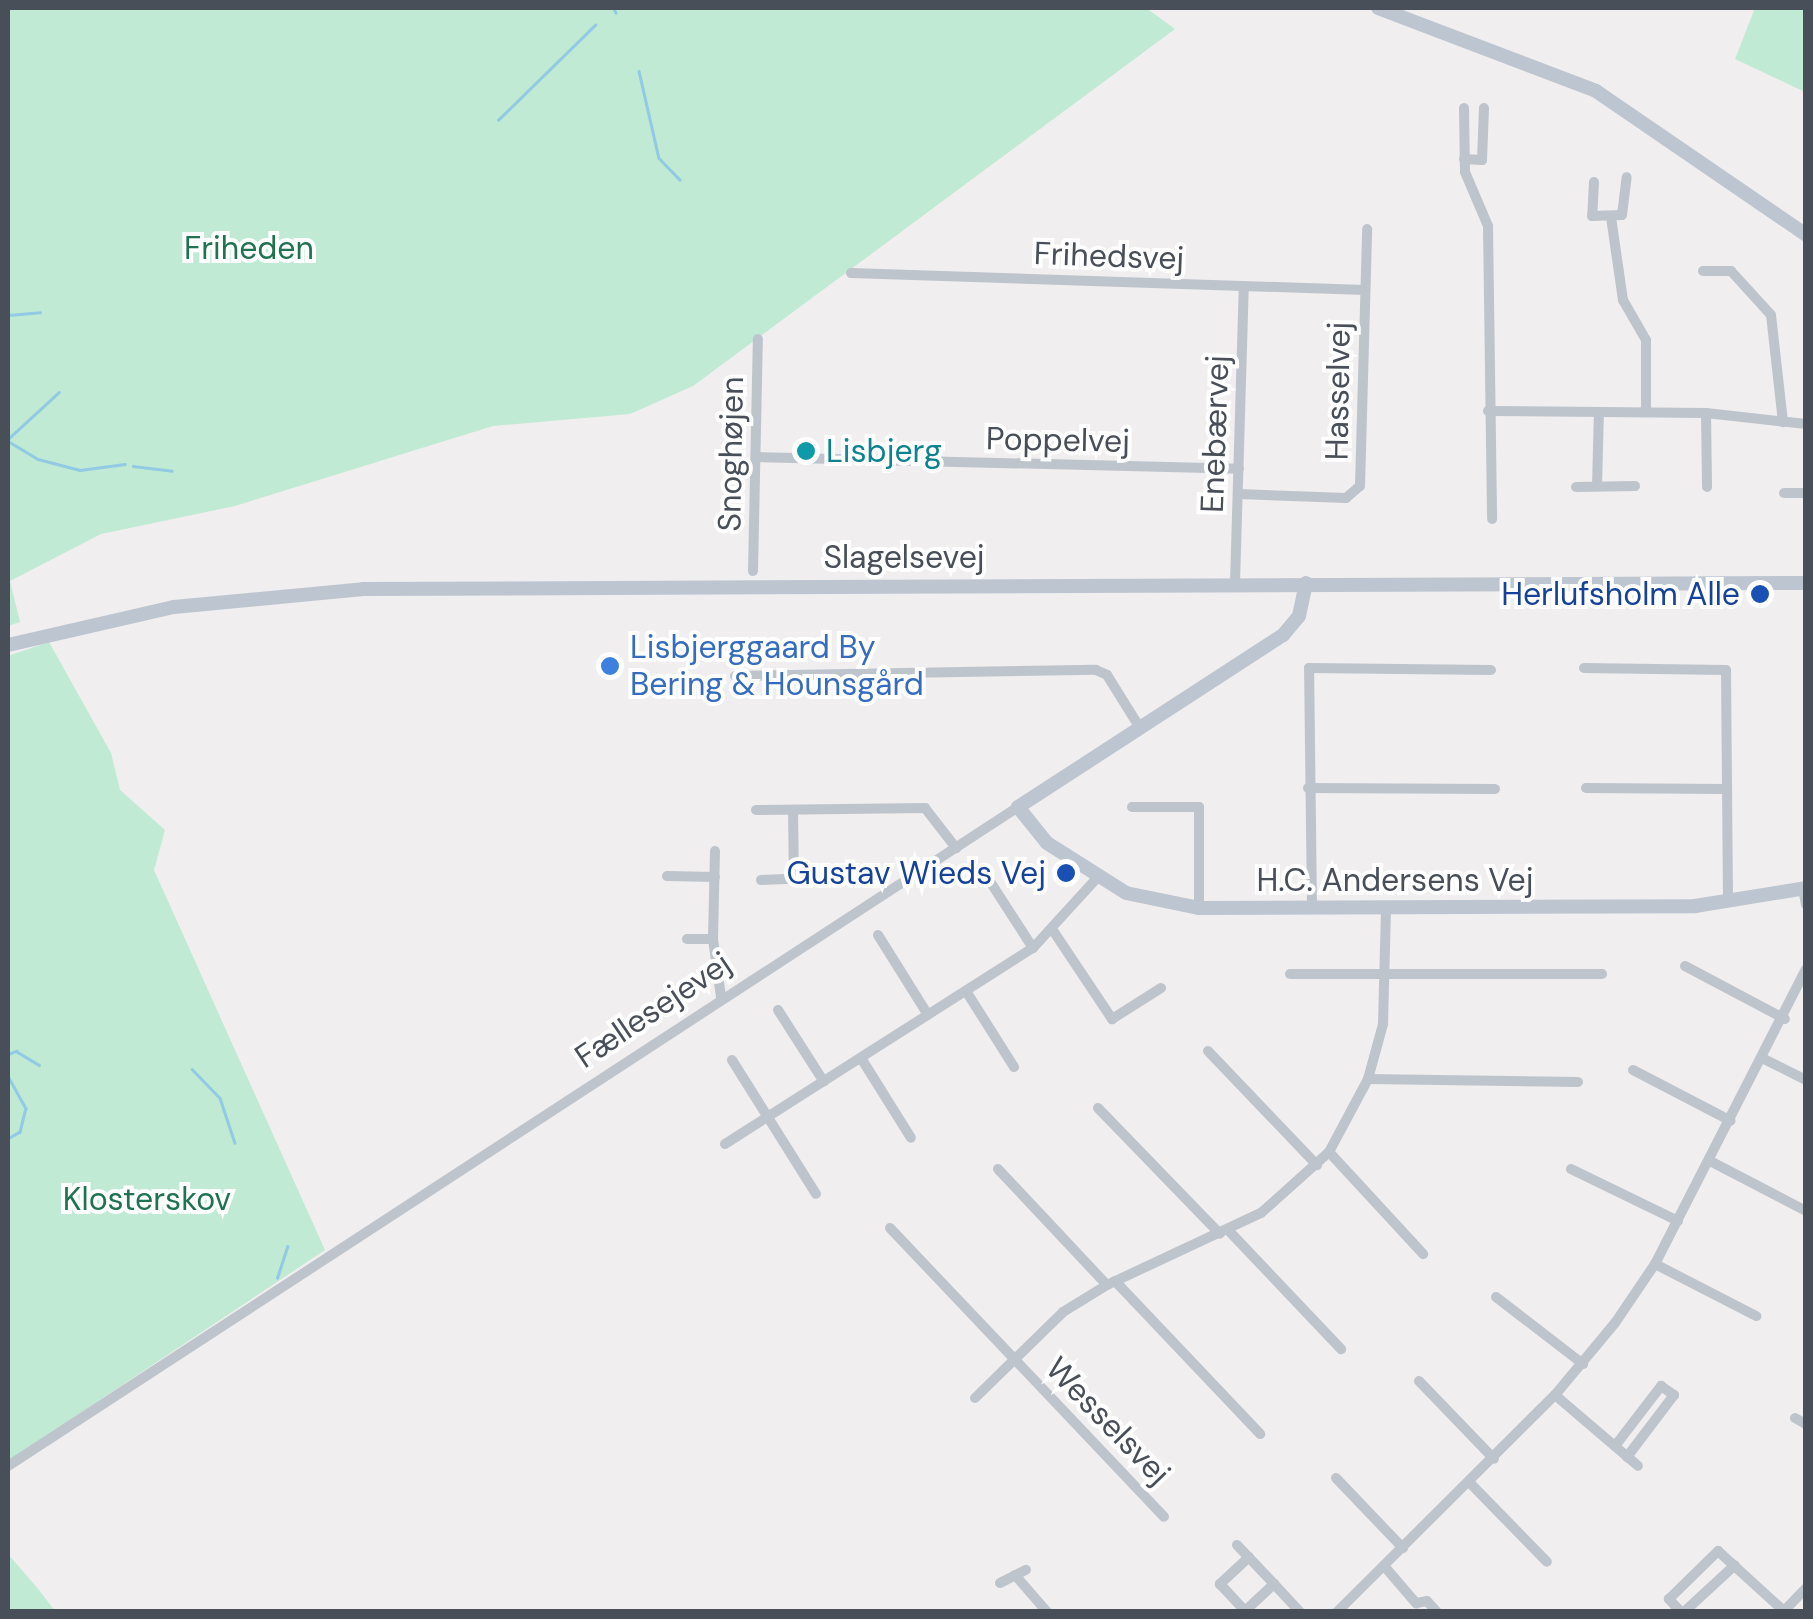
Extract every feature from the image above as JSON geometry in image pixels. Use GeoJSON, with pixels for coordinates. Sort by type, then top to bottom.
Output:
{"type":"FeatureCollection","features":[{"type":"Feature","properties":{"kind":"street"},"geometry":{"type":"LineString","coordinates":[[1378,8],[1596,91],[1806,235]]}},
{"type":"Feature","properties":{"kind":"street"},"geometry":{"type":"LineString","coordinates":[[1464,108],[1464,159],[1488,226],[1492,519]]}},
{"type":"Feature","properties":{"kind":"street"},"geometry":{"type":"LineString","coordinates":[[1464,159],[1482,160],[1484,108]]}},
{"type":"Feature","properties":{"kind":"street"},"geometry":{"type":"LineString","coordinates":[[1594,182],[1592,216],[1611,217],[1622,215],[1627,177]]}},
{"type":"Feature","properties":{"kind":"street"},"geometry":{"type":"LineString","coordinates":[[1611,217],[1623,300],[1646,340],[1646,411]]}},
{"type":"Feature","properties":{"kind":"street","name":"Hasselvej"},"geometry":{"type":"LineString","coordinates":[[1238,494],[1346,498],[1360,486],[1367,229]]}},
{"type":"Feature","properties":{"kind":"street"},"geometry":{"type":"LineString","coordinates":[[1703,271],[1731,272],[1771,315],[1783,422]]}},
{"type":"Feature","properties":{"kind":"street","name":"Frihedsvej"},"geometry":{"type":"LineString","coordinates":[[851,274],[1365,290]]}},
{"type":"Feature","properties":{"kind":"street","name":"Enebærvej"},"geometry":{"type":"LineString","coordinates":[[1236,583],[1244,286]]}},
{"type":"Feature","properties":{"kind":"street","name":"Snoghøjen"},"geometry":{"type":"LineString","coordinates":[[753,570],[758,339]]}},
{"type":"Feature","properties":{"kind":"street"},"geometry":{"type":"LineString","coordinates":[[1488,410],[1706,413],[1806,424]]}},
{"type":"Feature","properties":{"kind":"street"},"geometry":{"type":"LineString","coordinates":[[1597,486],[1599,412]]}},
{"type":"Feature","properties":{"kind":"street"},"geometry":{"type":"LineString","coordinates":[[1706,413],[1707,486]]}},
{"type":"Feature","properties":{"kind":"street","name":"Poppelvej"},"geometry":{"type":"LineString","coordinates":[[756,458],[1238,469]]}},
{"type":"Feature","properties":{"kind":"street"},"geometry":{"type":"LineString","coordinates":[[1576,487],[1635,486]]}},
{"type":"Feature","properties":{"kind":"street"},"geometry":{"type":"LineString","coordinates":[[1784,493],[1806,493]]}},
{"type":"Feature","properties":{"kind":"street","name":"Slagelsevej"},"geometry":{"type":"LineString","coordinates":[[8,645],[174,607],[312,592],[1236,583],[1806,583]]}},
{"type":"Feature","properties":{"kind":"street","name":"Fællesejevej"},"geometry":{"type":"LineString","coordinates":[[8,1466],[721,997],[1283,634],[1299,616],[1306,583]]}},
{"type":"Feature","properties":{"kind":"street"},"geometry":{"type":"LineString","coordinates":[[1312,908],[1309,668],[1491,670]]}},
{"type":"Feature","properties":{"kind":"street"},"geometry":{"type":"LineString","coordinates":[[1584,668],[1726,670],[1728,902]]}},
{"type":"Feature","properties":{"kind":"street"},"geometry":{"type":"LineString","coordinates":[[734,676],[1096,670],[1106,675],[1140,728]]}},
{"type":"Feature","properties":{"kind":"street"},"geometry":{"type":"LineString","coordinates":[[1308,788],[1495,789]]}},
{"type":"Feature","properties":{"kind":"street"},"geometry":{"type":"LineString","coordinates":[[1586,788],[1725,789]]}},
{"type":"Feature","properties":{"kind":"street","name":"H.C. Andersens Vej"},"geometry":{"type":"LineString","coordinates":[[1018,807],[1047,843],[1095,880],[1159,903],[1199,908],[1728,902],[1805,894]]}},
{"type":"Feature","properties":{"kind":"street"},"geometry":{"type":"LineString","coordinates":[[1132,807],[1199,807],[1199,908]]}},
{"type":"Feature","properties":{"kind":"street"},"geometry":{"type":"LineString","coordinates":[[756,810],[925,808],[956,848]]}},
{"type":"Feature","properties":{"kind":"street"},"geometry":{"type":"LineString","coordinates":[[792,810],[794,878]]}},
{"type":"Feature","properties":{"kind":"street"},"geometry":{"type":"LineString","coordinates":[[715,852],[714,938],[721,997]]}},
{"type":"Feature","properties":{"kind":"street"},"geometry":{"type":"LineString","coordinates":[[982,870],[1033,948]]}},
{"type":"Feature","properties":{"kind":"street"},"geometry":{"type":"LineString","coordinates":[[666,876],[715,877]]}},
{"type":"Feature","properties":{"kind":"street"},"geometry":{"type":"LineString","coordinates":[[762,880],[808,878]]}},
{"type":"Feature","properties":{"kind":"street"},"geometry":{"type":"LineString","coordinates":[[725,1144],[1033,948],[1054,932],[1095,880]]}},
{"type":"Feature","properties":{"kind":"street","name":"Wesselsvej"},"geometry":{"type":"LineString","coordinates":[[975,1398],[1064,1312],[1111,1283],[1261,1213],[1329,1152],[1368,1079],[1383,1024],[1386,908]]}},
{"type":"Feature","properties":{"kind":"street"},"geometry":{"type":"LineString","coordinates":[[1054,932],[1112,1019],[1160,988]]}},
{"type":"Feature","properties":{"kind":"street"},"geometry":{"type":"LineString","coordinates":[[878,935],[928,1016]]}},
{"type":"Feature","properties":{"kind":"street"},"geometry":{"type":"LineString","coordinates":[[686,940],[714,938]]}},
{"type":"Feature","properties":{"kind":"street"},"geometry":{"type":"LineString","coordinates":[[1685,966],[1785,1018]]}},
{"type":"Feature","properties":{"kind":"street"},"geometry":{"type":"LineString","coordinates":[[1337,1612],[1494,1459],[1584,1364],[1655,1264],[1785,1018],[1806,969]]}},
{"type":"Feature","properties":{"kind":"street"},"geometry":{"type":"LineString","coordinates":[[1290,974],[1602,974]]}},
{"type":"Feature","properties":{"kind":"street"},"geometry":{"type":"LineString","coordinates":[[966,991],[1014,1067]]}},
{"type":"Feature","properties":{"kind":"street"},"geometry":{"type":"LineString","coordinates":[[778,1010],[824,1082]]}},
{"type":"Feature","properties":{"kind":"street"},"geometry":{"type":"LineString","coordinates":[[1208,1051],[1317,1165]]}},
{"type":"Feature","properties":{"kind":"street"},"geometry":{"type":"LineString","coordinates":[[861,1058],[911,1138]]}},
{"type":"Feature","properties":{"kind":"street"},"geometry":{"type":"LineString","coordinates":[[1764,1059],[1806,1080]]}},
{"type":"Feature","properties":{"kind":"street"},"geometry":{"type":"LineString","coordinates":[[732,1060],[816,1194]]}},
{"type":"Feature","properties":{"kind":"street"},"geometry":{"type":"LineString","coordinates":[[1633,1070],[1731,1121]]}},
{"type":"Feature","properties":{"kind":"street"},"geometry":{"type":"LineString","coordinates":[[1368,1079],[1578,1082]]}},
{"type":"Feature","properties":{"kind":"street"},"geometry":{"type":"LineString","coordinates":[[1098,1108],[1341,1349]]}},
{"type":"Feature","properties":{"kind":"street"},"geometry":{"type":"LineString","coordinates":[[1329,1152],[1423,1254]]}},
{"type":"Feature","properties":{"kind":"street"},"geometry":{"type":"LineString","coordinates":[[1710,1160],[1806,1210]]}},
{"type":"Feature","properties":{"kind":"street"},"geometry":{"type":"LineString","coordinates":[[1570,1169],[1678,1221]]}},
{"type":"Feature","properties":{"kind":"street"},"geometry":{"type":"LineString","coordinates":[[998,1170],[1260,1434]]}},
{"type":"Feature","properties":{"kind":"street","name":"Wesselsvej"},"geometry":{"type":"LineString","coordinates":[[890,1228],[1164,1517]]}},
{"type":"Feature","properties":{"kind":"street"},"geometry":{"type":"LineString","coordinates":[[1655,1264],[1756,1316]]}},
{"type":"Feature","properties":{"kind":"street"},"geometry":{"type":"LineString","coordinates":[[1496,1297],[1584,1364]]}},
{"type":"Feature","properties":{"kind":"street"},"geometry":{"type":"LineString","coordinates":[[1419,1381],[1494,1459]]}},
{"type":"Feature","properties":{"kind":"street"},"geometry":{"type":"LineString","coordinates":[[1615,1446],[1661,1386],[1674,1395],[1627,1457]]}},
{"type":"Feature","properties":{"kind":"street"},"geometry":{"type":"LineString","coordinates":[[1556,1395],[1638,1466]]}},
{"type":"Feature","properties":{"kind":"street"},"geometry":{"type":"LineString","coordinates":[[1336,1478],[1403,1548]]}},
{"type":"Feature","properties":{"kind":"street"},"geometry":{"type":"LineString","coordinates":[[1470,1483],[1547,1562]]}},
{"type":"Feature","properties":{"kind":"street"},"geometry":{"type":"LineString","coordinates":[[1237,1544],[1300,1612]]}},
{"type":"Feature","properties":{"kind":"street"},"geometry":{"type":"LineString","coordinates":[[1734,1566],[1682,1612],[1670,1599],[1718,1551],[1784,1611],[1803,1596]]}},
{"type":"Feature","properties":{"kind":"street"},"geometry":{"type":"LineString","coordinates":[[1249,1557],[1220,1584],[1232,1598],[1245,1611],[1274,1584]]}},
{"type":"Feature","properties":{"kind":"street"},"geometry":{"type":"LineString","coordinates":[[1385,1567],[1415,1608],[1427,1601],[1437,1612]]}},
{"type":"Feature","properties":{"kind":"street"},"geometry":{"type":"LineString","coordinates":[[1000,1583],[1026,1570]]}},
{"type":"Feature","properties":{"kind":"street"},"geometry":{"type":"LineString","coordinates":[[1014,1576],[1047,1612]]}},
{"type":"Feature","properties":{"kind":"green space","name":"Friheden"},"geometry":{"type":"Polygon","coordinates":[[[8,8],[1146,8],[1175,29],[693,386],[630,414],[493,426],[235,506],[101,534],[10,581],[20,622],[8,626],[8,8]]]}},
{"type":"Feature","properties":{"kind":"green space"},"geometry":{"type":"Polygon","coordinates":[[[1755,8],[1805,8],[1805,92],[1735,59],[1755,8]]]}},
{"type":"Feature","properties":{"kind":"green space","name":"Klosterskov"},"geometry":{"type":"Polygon","coordinates":[[[49,642],[111,753],[120,790],[165,830],[154,870],[325,1250],[8,1461],[8,656],[49,642]]]}},
{"type":"Feature","properties":{"kind":"green space"},"geometry":{"type":"Polygon","coordinates":[[[8,1554],[39,1590],[55,1611],[8,1611],[8,1554]]]}},
{"type":"Feature","properties":{"kind":"waterway"},"geometry":{"type":"LineString","coordinates":[[614,8],[616,13]]}},
{"type":"Feature","properties":{"kind":"waterway"},"geometry":{"type":"LineString","coordinates":[[498,120],[595,25]]}},
{"type":"Feature","properties":{"kind":"waterway"},"geometry":{"type":"LineString","coordinates":[[639,71],[659,158],[680,180]]}},
{"type":"Feature","properties":{"kind":"waterway"},"geometry":{"type":"LineString","coordinates":[[8,315],[40,312]]}},
{"type":"Feature","properties":{"kind":"waterway"},"geometry":{"type":"LineString","coordinates":[[8,439],[59,392]]}},
{"type":"Feature","properties":{"kind":"waterway"},"geometry":{"type":"LineString","coordinates":[[8,441],[38,459],[80,470],[125,464]]}},
{"type":"Feature","properties":{"kind":"waterway"},"geometry":{"type":"LineString","coordinates":[[133,466],[172,471]]}},
{"type":"Feature","properties":{"kind":"waterway"},"geometry":{"type":"LineString","coordinates":[[8,1054],[16,1051],[39,1065]]}},
{"type":"Feature","properties":{"kind":"waterway"},"geometry":{"type":"LineString","coordinates":[[192,1069],[220,1098],[235,1143]]}},
{"type":"Feature","properties":{"kind":"waterway"},"geometry":{"type":"LineString","coordinates":[[8,1076],[26,1108],[20,1132],[8,1139]]}},
{"type":"Feature","properties":{"kind":"waterway"},"geometry":{"type":"LineString","coordinates":[[277,1278],[287,1247]]}},
{"type":"Feature","properties":{"kind":"place","name":"Lisbjerg"},"geometry":{"type":"Point","coordinates":[806,451]}},
{"type":"Feature","properties":{"kind":"place","name":"Herlufsholm Alle"},"geometry":{"type":"Point","coordinates":[1760,594]}},
{"type":"Feature","properties":{"kind":"place","name":"Lisbjerggaard By Bering & Hounsgård"},"geometry":{"type":"Point","coordinates":[610,666]}},
{"type":"Feature","properties":{"kind":"place","name":"Gustav Wieds Vej"},"geometry":{"type":"Point","coordinates":[1066,873]}}]}
